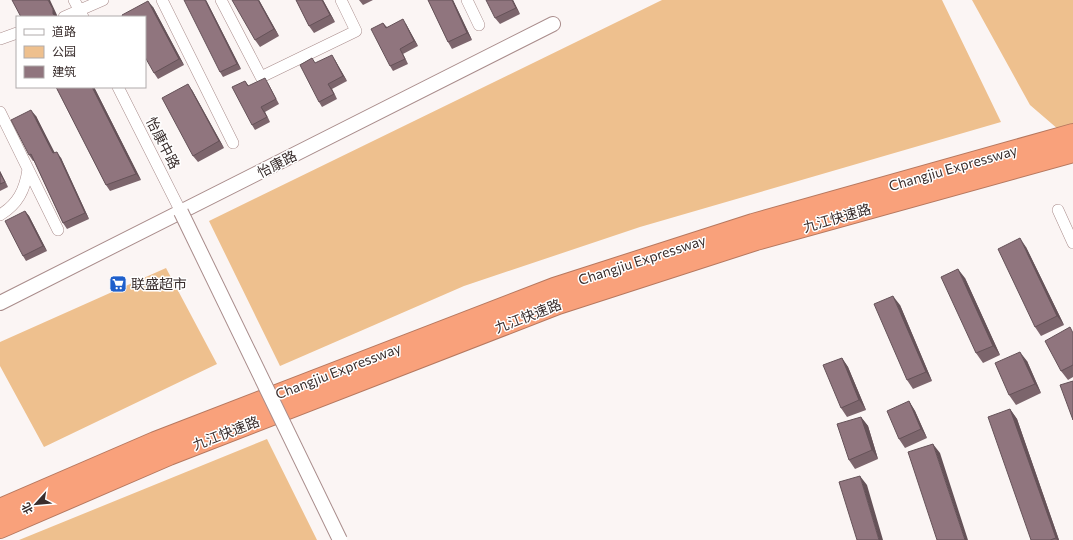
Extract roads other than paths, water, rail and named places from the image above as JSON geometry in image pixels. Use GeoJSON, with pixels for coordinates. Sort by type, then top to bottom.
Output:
{"type":"FeatureCollection","features":[{"type":"Feature","properties":{"kind":"highway","name":"Changjiu Expressway"},"geometry":{"type":"LineString","coordinates":[[0,509],[155,442],[554,288],[753,224],[1073,134]]}},
{"type":"Feature","properties":{"kind":"highway","name":"九江快速路"},"geometry":{"type":"LineString","coordinates":[[0,528],[169,455],[558,304],[756,240],[1073,152]]}},
{"type":"Feature","properties":{"kind":"street"},"geometry":{"type":"LineString","coordinates":[[74,0],[82,14]]}},
{"type":"Feature","properties":{"kind":"street"},"geometry":{"type":"LineString","coordinates":[[70,16],[82,14],[103,0]]}},
{"type":"Feature","properties":{"kind":"street"},"geometry":{"type":"LineString","coordinates":[[162,0],[233,144]]}},
{"type":"Feature","properties":{"kind":"street"},"geometry":{"type":"LineString","coordinates":[[221,0],[261,77],[356,31],[341,0]]}},
{"type":"Feature","properties":{"kind":"street"},"geometry":{"type":"LineString","coordinates":[[466,0],[479,25]]}},
{"type":"Feature","properties":{"kind":"street","name":"怡康路"},"geometry":{"type":"LineString","coordinates":[[0,303],[553,24]]}},
{"type":"Feature","properties":{"kind":"street"},"geometry":{"type":"LineString","coordinates":[[0,39],[16,33]]}},
{"type":"Feature","properties":{"kind":"street","name":"怡康中路"},"geometry":{"type":"LineString","coordinates":[[119,88],[181,212]]}},
{"type":"Feature","properties":{"kind":"street"},"geometry":{"type":"LineString","coordinates":[[0,112],[58,230]]}},
{"type":"Feature","properties":{"kind":"street"},"geometry":{"type":"LineString","coordinates":[[0,215],[11,208],[20,197],[26,184],[28,169]]}},
{"type":"Feature","properties":{"kind":"street"},"geometry":{"type":"LineString","coordinates":[[1058,210],[1073,242]]}},
{"type":"Feature","properties":{"kind":"street"},"geometry":{"type":"LineString","coordinates":[[181,212],[340,540]]}},
{"type":"Feature","properties":{"kind":"place","name":"联盛超市"},"geometry":{"type":"Point","coordinates":[118,284]}}]}
